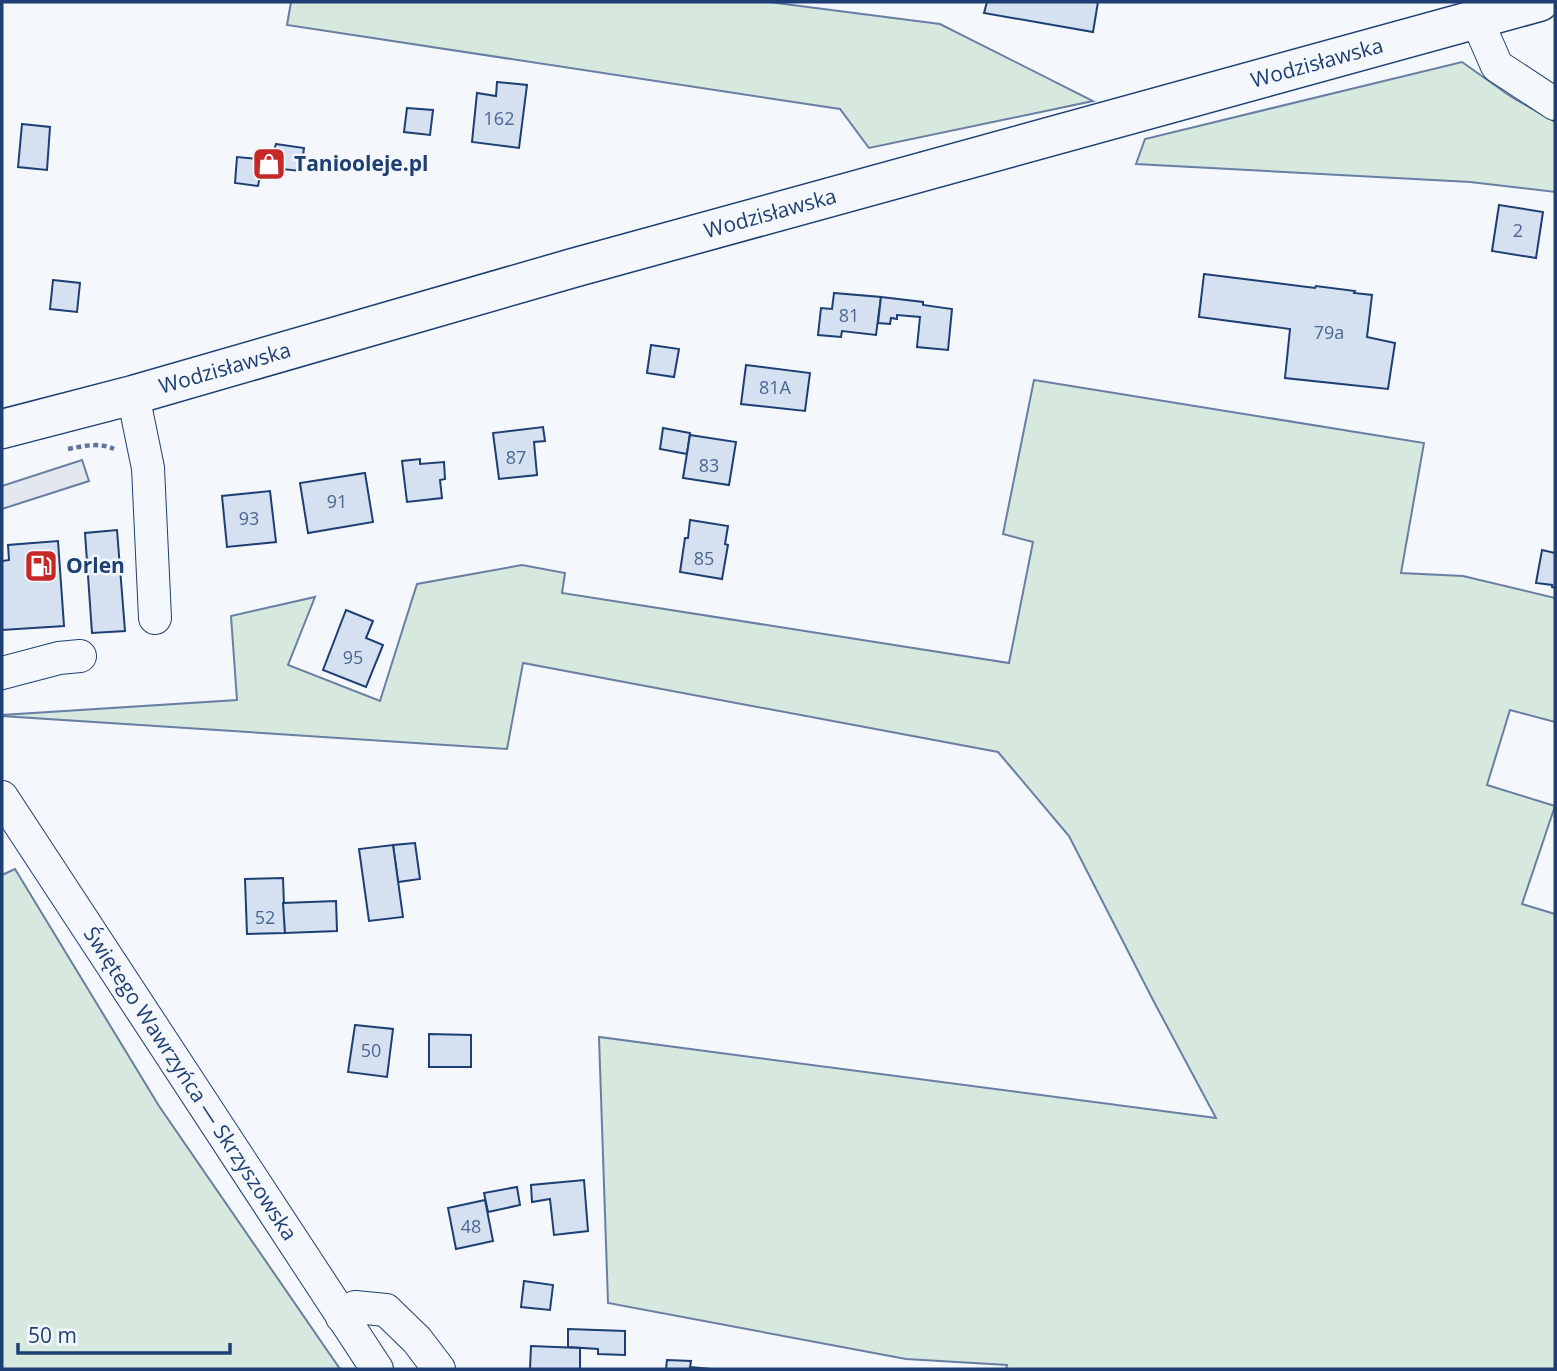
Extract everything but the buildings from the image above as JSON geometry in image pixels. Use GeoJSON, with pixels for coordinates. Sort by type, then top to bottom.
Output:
{"type":"FeatureCollection","features":[{"type":"Feature","properties":{"kind":"main road","name":"Wodzisławska"},"geometry":{"type":"LineString","coordinates":[[2,429],[133,395],[573,268],[1539,2]]}},
{"type":"Feature","properties":{"kind":"street"},"geometry":{"type":"LineString","coordinates":[[1476,18],[1497,66],[1555,104]]}},
{"type":"Feature","properties":{"kind":"street"},"geometry":{"type":"LineString","coordinates":[[133,395],[148,468],[155,618]]}},
{"type":"Feature","properties":{"kind":"street"},"geometry":{"type":"LineString","coordinates":[[2,673],[59,658],[80,656]]}},
{"type":"Feature","properties":{"kind":"street","name":"Świętego Wawrzyńca — Skrzyszowska"},"geometry":{"type":"LineString","coordinates":[[2,797],[377,1369]]}},
{"type":"Feature","properties":{"kind":"street"},"geometry":{"type":"LineString","coordinates":[[342,1317],[355,1307],[386,1310],[409,1332],[439,1369]]}},
{"type":"Feature","properties":{"kind":"path"},"geometry":{"type":"LineString","coordinates":[[68,449],[101,445],[116,449]]}},
{"type":"Feature","properties":{"kind":"shaded area"},"geometry":{"type":"Polygon","coordinates":[[[291,2],[769,2],[940,24],[1093,101],[869,148],[840,109],[287,25],[291,2]]]}},
{"type":"Feature","properties":{"kind":"shaded area"},"geometry":{"type":"Polygon","coordinates":[[[1462,62],[1510,96],[1555,122],[1555,192],[1470,182],[1136,164],[1145,139],[1462,62]]]}},
{"type":"Feature","properties":{"kind":"shaded area"},"geometry":{"type":"Polygon","coordinates":[[[1034,380],[1424,443],[1401,573],[1463,576],[1555,598],[1555,722],[1510,710],[1487,785],[1555,806],[1522,904],[1555,914],[1555,1369],[1006,1369],[1007,1365],[906,1359],[608,1303],[599,1037],[1216,1118],[1069,836],[998,752],[523,663],[507,749],[2,716],[237,700],[231,616],[315,597],[288,665],[380,701],[417,584],[522,565],[565,573],[562,593],[1009,663],[1033,542],[1003,534],[1034,380]]]}},
{"type":"Feature","properties":{"kind":"shaded area"},"geometry":{"type":"Polygon","coordinates":[[[82,460],[89,481],[2,509],[2,486],[82,460]]]}},
{"type":"Feature","properties":{"kind":"shaded area"},"geometry":{"type":"Polygon","coordinates":[[[15,869],[159,1106],[340,1369],[2,1369],[2,875],[15,869]]]}},
{"type":"Feature","properties":{"kind":"place","name":"Taniooleje.pl"},"geometry":{"type":"Point","coordinates":[269,164]}},
{"type":"Feature","properties":{"kind":"place","name":"Orlen"},"geometry":{"type":"Point","coordinates":[41,566]}}]}
